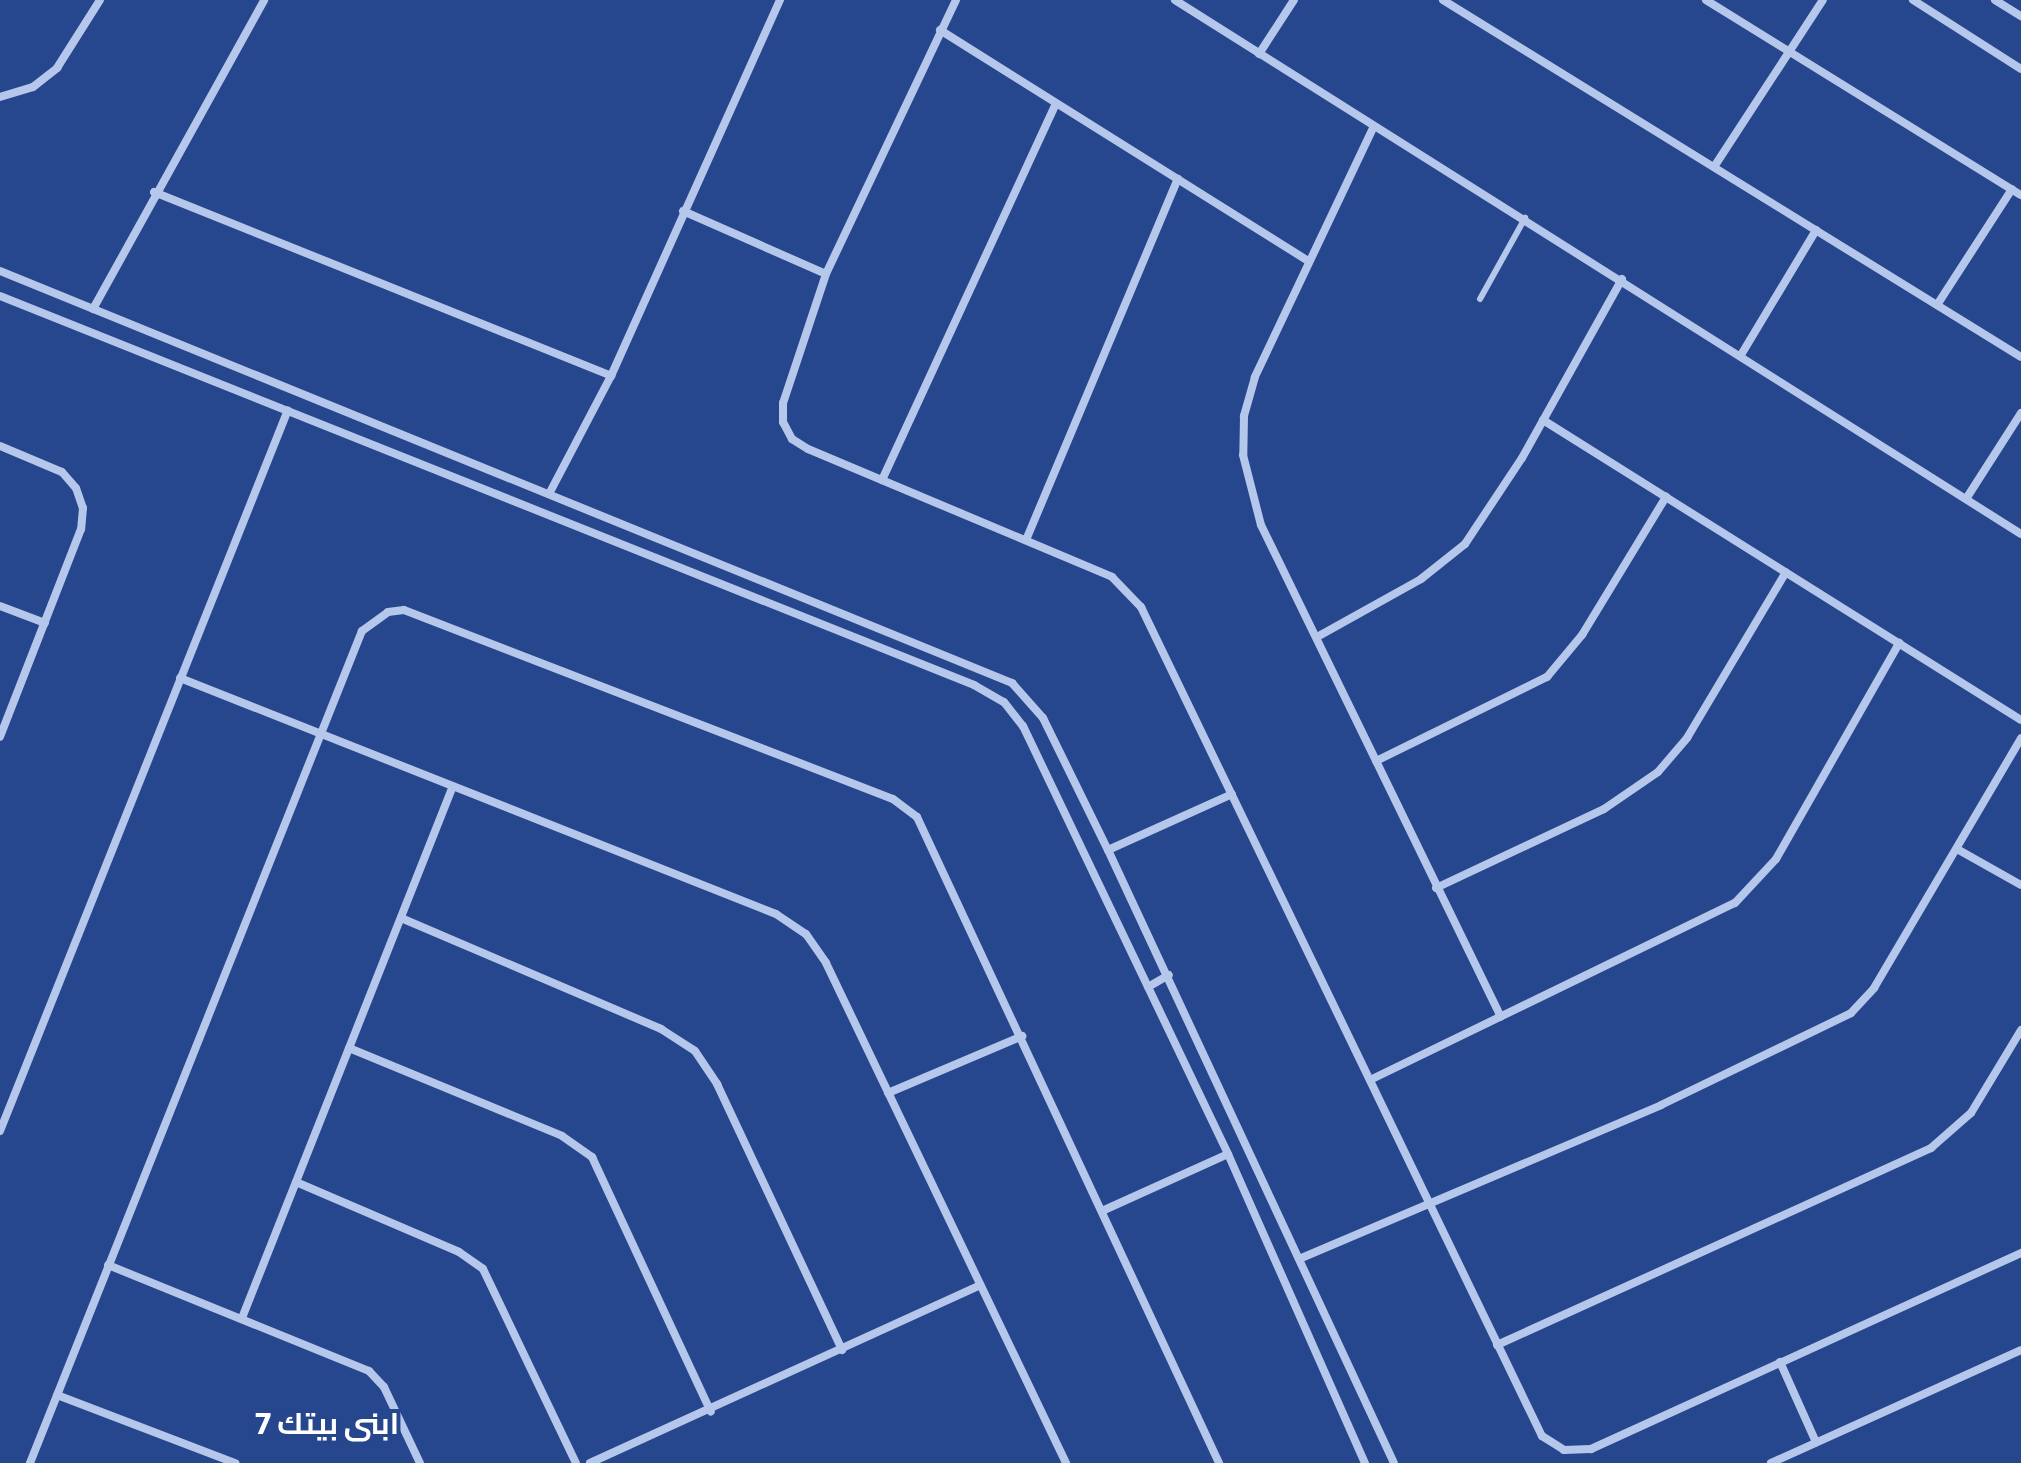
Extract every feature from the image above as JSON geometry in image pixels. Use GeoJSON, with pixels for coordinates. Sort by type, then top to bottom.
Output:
{"type":"FeatureCollection","features":[{"type":"Feature","properties":{"kind":"street"},"geometry":{"type":"LineString","coordinates":[[0,97],[33,87],[57,68],[100,0]]}},
{"type":"Feature","properties":{"kind":"street"},"geometry":{"type":"LineString","coordinates":[[93,309],[154,192],[264,0]]}},
{"type":"Feature","properties":{"kind":"street"},"geometry":{"type":"LineString","coordinates":[[549,494],[611,376],[780,0]]}},
{"type":"Feature","properties":{"kind":"street"},"geometry":{"type":"LineString","coordinates":[[956,0],[826,274],[783,403],[783,422],[792,439],[808,449],[1112,577],[1128,590],[1151,623],[1542,1436],[1564,1450],[1578,1452],[2021,1253]]}},
{"type":"Feature","properties":{"kind":"street"},"geometry":{"type":"LineString","coordinates":[[1175,0],[1525,217],[2021,534]]}},
{"type":"Feature","properties":{"kind":"street"},"geometry":{"type":"LineString","coordinates":[[1259,54],[1294,0]]}},
{"type":"Feature","properties":{"kind":"street"},"geometry":{"type":"LineString","coordinates":[[1443,0],[2021,357]]}},
{"type":"Feature","properties":{"kind":"street"},"geometry":{"type":"LineString","coordinates":[[1706,0],[2021,195]]}},
{"type":"Feature","properties":{"kind":"street"},"geometry":{"type":"LineString","coordinates":[[1714,167],[1823,0]]}},
{"type":"Feature","properties":{"kind":"street"},"geometry":{"type":"LineString","coordinates":[[1913,0],[2021,69]]}},
{"type":"Feature","properties":{"kind":"street"},"geometry":{"type":"LineString","coordinates":[[1995,0],[2021,16]]}},
{"type":"Feature","properties":{"kind":"street"},"geometry":{"type":"LineString","coordinates":[[940,30],[1307,260]]}},
{"type":"Feature","properties":{"kind":"street"},"geometry":{"type":"LineString","coordinates":[[882,480],[1056,103]]}},
{"type":"Feature","properties":{"kind":"street"},"geometry":{"type":"LineString","coordinates":[[1374,126],[1307,260],[1255,377],[1244,416],[1243,455],[1261,525],[1501,1017]]}},
{"type":"Feature","properties":{"kind":"street"},"geometry":{"type":"LineString","coordinates":[[1026,540],[1178,179]]}},
{"type":"Feature","properties":{"kind":"street"},"geometry":{"type":"LineString","coordinates":[[1937,305],[2012,189]]}},
{"type":"Feature","properties":{"kind":"street"},"geometry":{"type":"LineString","coordinates":[[154,192],[611,376]]}},
{"type":"Feature","properties":{"kind":"street"},"geometry":{"type":"LineString","coordinates":[[683,211],[826,274]]}},
{"type":"Feature","properties":{"kind":"street"},"geometry":{"type":"LineString","coordinates":[[1741,355],[1816,230]]}},
{"type":"Feature","properties":{"kind":"street"},"geometry":{"type":"LineString","coordinates":[[0,271],[1012,683],[1043,718],[1108,850],[1169,975],[1394,1463]]}},
{"type":"Feature","properties":{"kind":"street"},"geometry":{"type":"LineString","coordinates":[[1317,637],[1447,561],[1482,522],[1622,279]]}},
{"type":"Feature","properties":{"kind":"street"},"geometry":{"type":"LineString","coordinates":[[0,296],[990,692],[1023,726],[1228,1154],[1365,1463]]}},
{"type":"Feature","properties":{"kind":"street"},"geometry":{"type":"LineString","coordinates":[[186,369],[194,349]]}},
{"type":"Feature","properties":{"kind":"street"},"geometry":{"type":"LineString","coordinates":[[0,1131],[288,410]]}},
{"type":"Feature","properties":{"kind":"street"},"geometry":{"type":"LineString","coordinates":[[1966,499],[2021,413]]}},
{"type":"Feature","properties":{"kind":"street"},"geometry":{"type":"LineString","coordinates":[[1543,420],[2021,720]]}},
{"type":"Feature","properties":{"kind":"street"},"geometry":{"type":"LineString","coordinates":[[0,446],[62,472],[76,488],[83,508],[81,529],[0,737]]}},
{"type":"Feature","properties":{"kind":"street"},"geometry":{"type":"LineString","coordinates":[[1376,761],[1547,677],[1582,635],[1666,497]]}},
{"type":"Feature","properties":{"kind":"street"},"geometry":{"type":"LineString","coordinates":[[1436,888],[1604,809],[1658,772],[1687,738],[1786,572]]}},
{"type":"Feature","properties":{"kind":"street"},"geometry":{"type":"LineString","coordinates":[[0,606],[45,623]]}},
{"type":"Feature","properties":{"kind":"street"},"geometry":{"type":"LineString","coordinates":[[30,1463],[362,631],[388,612],[404,610],[893,799],[926,830],[1219,1463]]}},
{"type":"Feature","properties":{"kind":"street"},"geometry":{"type":"LineString","coordinates":[[1370,1080],[1711,917],[1755,885],[1776,859],[1899,643]]}},
{"type":"Feature","properties":{"kind":"street"},"geometry":{"type":"LineString","coordinates":[[180,678],[792,923],[817,948],[1066,1463]]}},
{"type":"Feature","properties":{"kind":"street"},"geometry":{"type":"LineString","coordinates":[[1299,1259],[1431,1207],[1851,1013],[1874,988],[2021,738]]}},
{"type":"Feature","properties":{"kind":"street"},"geometry":{"type":"LineString","coordinates":[[242,1318],[453,786]]}},
{"type":"Feature","properties":{"kind":"street"},"geometry":{"type":"LineString","coordinates":[[1108,850],[1232,794]]}},
{"type":"Feature","properties":{"kind":"street"},"geometry":{"type":"LineString","coordinates":[[1957,849],[2021,885]]}},
{"type":"Feature","properties":{"kind":"street"},"geometry":{"type":"LineString","coordinates":[[401,918],[661,1029],[695,1051],[717,1084],[842,1350]]}},
{"type":"Feature","properties":{"kind":"street"},"geometry":{"type":"LineString","coordinates":[[1148,987],[1169,975]]}},
{"type":"Feature","properties":{"kind":"street"},"geometry":{"type":"LineString","coordinates":[[1497,1345],[1931,1148],[1971,1113],[2020,1034]]}},
{"type":"Feature","properties":{"kind":"street"},"geometry":{"type":"LineString","coordinates":[[888,1093],[1022,1036]]}},
{"type":"Feature","properties":{"kind":"street"},"geometry":{"type":"LineString","coordinates":[[349,1048],[562,1136],[592,1157],[711,1412]]}},
{"type":"Feature","properties":{"kind":"street"},"geometry":{"type":"LineString","coordinates":[[1102,1211],[1228,1154]]}},
{"type":"Feature","properties":{"kind":"street"},"geometry":{"type":"LineString","coordinates":[[296,1182],[459,1252],[483,1269],[576,1463]]}},
{"type":"Feature","properties":{"kind":"street"},"geometry":{"type":"LineString","coordinates":[[108,1265],[369,1371],[384,1387],[420,1463]]}},
{"type":"Feature","properties":{"kind":"street"},"geometry":{"type":"LineString","coordinates":[[590,1463],[711,1412],[980,1285]]}},
{"type":"Feature","properties":{"kind":"street"},"geometry":{"type":"LineString","coordinates":[[1771,1463],[2021,1350]]}},
{"type":"Feature","properties":{"kind":"street"},"geometry":{"type":"LineString","coordinates":[[1780,1362],[1816,1442]]}},
{"type":"Feature","properties":{"kind":"street"},"geometry":{"type":"LineString","coordinates":[[57,1395],[235,1463]]}},
{"type":"Feature","properties":{"kind":"lane"},"geometry":{"type":"LineString","coordinates":[[1480,299],[1525,217]]}},
{"type":"Feature","properties":{"kind":"district","name":"ابنى بيتك 7"},"geometry":{"type":"Point","coordinates":[327,1422]}}]}
